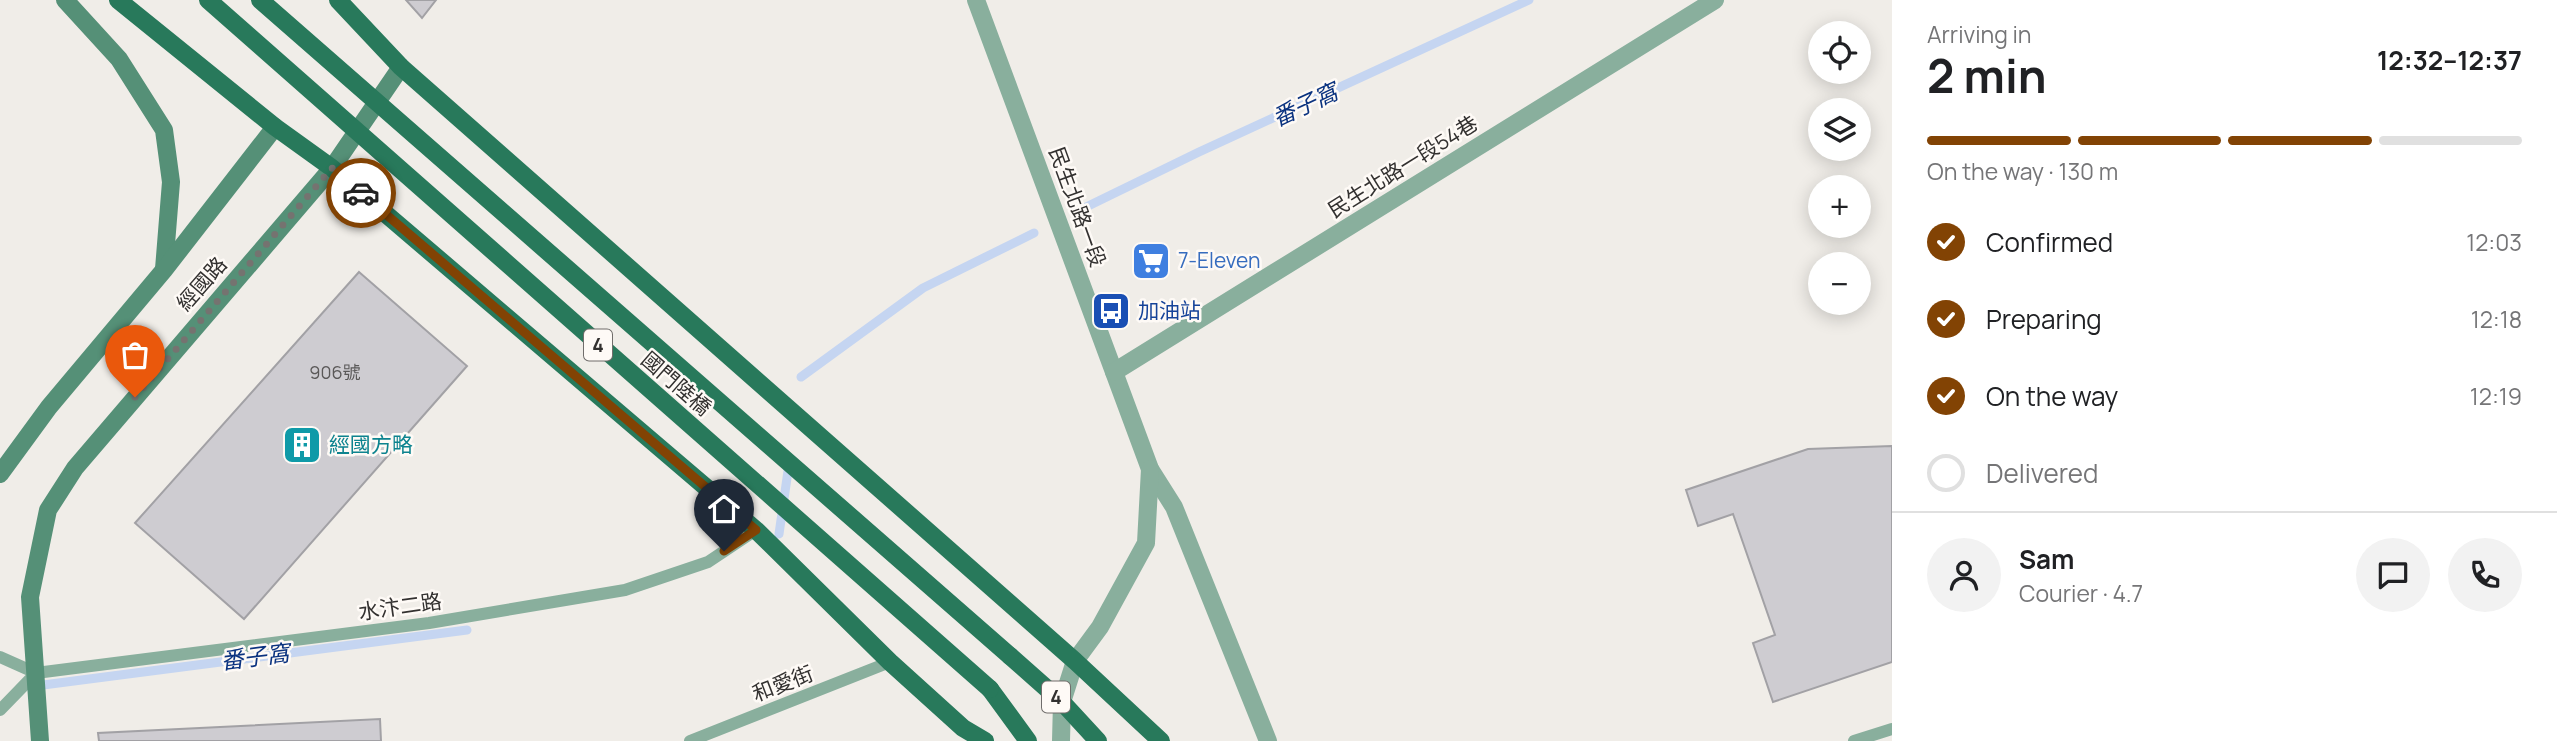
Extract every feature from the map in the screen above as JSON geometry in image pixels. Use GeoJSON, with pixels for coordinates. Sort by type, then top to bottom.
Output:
{"type":"FeatureCollection","features":[{"type":"Feature","properties":{"kind":"main road","name":"4"},"geometry":{"type":"LineString","coordinates":[[118,0],[275,127],[332,168],[756,530],[890,663],[963,728],[985,741]]}},
{"type":"Feature","properties":{"kind":"main road","name":"國門陸橋"},"geometry":{"type":"LineString","coordinates":[[208,0],[990,689],[1028,741]]}},
{"type":"Feature","properties":{"kind":"main road","name":"國門陸橋"},"geometry":{"type":"LineString","coordinates":[[260,0],[1062,702]]}},
{"type":"Feature","properties":{"kind":"main road","name":"4"},"geometry":{"type":"LineString","coordinates":[[338,0],[401,67],[1075,660],[1161,741]]}},
{"type":"Feature","properties":{"kind":"main road","name":"4"},"geometry":{"type":"LineString","coordinates":[[1062,702],[1098,741]]}},
{"type":"Feature","properties":{"kind":"street"},"geometry":{"type":"LineString","coordinates":[[65,0],[119,59],[164,130],[171,182],[164,270]]}},
{"type":"Feature","properties":{"kind":"street","name":"民生北路一段"},"geometry":{"type":"LineString","coordinates":[[976,0],[1150,469],[1174,507],[1268,741]]}},
{"type":"Feature","properties":{"kind":"street","name":"民生北路一段54巷"},"geometry":{"type":"LineString","coordinates":[[1114,372],[1716,0]]}},
{"type":"Feature","properties":{"kind":"street","name":"經國路"},"geometry":{"type":"LineString","coordinates":[[40,741],[30,597],[48,510],[75,468],[332,168],[401,67]]}},
{"type":"Feature","properties":{"kind":"street","name":"經國路"},"geometry":{"type":"LineString","coordinates":[[0,474],[49,407],[164,270],[275,127]]}},
{"type":"Feature","properties":{"kind":"street","name":"民生北路一段"},"geometry":{"type":"LineString","coordinates":[[1061,741],[1062,702],[1075,660],[1100,627],[1146,543],[1150,469]]}},
{"type":"Feature","properties":{"kind":"lane","name":"水汴二路"},"geometry":{"type":"LineString","coordinates":[[36,673],[429,623],[625,590],[708,562],[756,530]]}},
{"type":"Feature","properties":{"kind":"lane"},"geometry":{"type":"LineString","coordinates":[[0,657],[36,673],[0,710]]}},
{"type":"Feature","properties":{"kind":"lane","name":"和愛街"},"geometry":{"type":"LineString","coordinates":[[690,741],[890,663]]}},
{"type":"Feature","properties":{"kind":"lane"},"geometry":{"type":"LineString","coordinates":[[1854,741],[1892,729]]}},
{"type":"Feature","properties":{"kind":"building"},"geometry":{"type":"Polygon","coordinates":[[[406,0],[436,0],[422,18],[406,0]]]}},
{"type":"Feature","properties":{"kind":"building","name":"經國方略"},"geometry":{"type":"Polygon","coordinates":[[[359,272],[467,366],[244,619],[135,523],[359,272]]]}},
{"type":"Feature","properties":{"kind":"building"},"geometry":{"type":"Polygon","coordinates":[[[1892,446],[1892,662],[1773,702],[1753,643],[1775,635],[1733,514],[1698,526],[1686,490],[1808,449],[1892,446]]]}},
{"type":"Feature","properties":{"kind":"building"},"geometry":{"type":"Polygon","coordinates":[[[380,719],[381,741],[99,741],[98,733],[380,719]]]}},
{"type":"Feature","properties":{"kind":"waterway","name":"番子窩"},"geometry":{"type":"LineString","coordinates":[[1082,209],[1529,0]]}},
{"type":"Feature","properties":{"kind":"waterway","name":"番子窩"},"geometry":{"type":"LineString","coordinates":[[801,377],[923,288],[1034,233]]}},
{"type":"Feature","properties":{"kind":"waterway","name":"番子窩"},"geometry":{"type":"LineString","coordinates":[[779,534],[789,464]]}},
{"type":"Feature","properties":{"kind":"waterway","name":"番子窩"},"geometry":{"type":"LineString","coordinates":[[43,685],[467,630]]}},
{"type":"Feature","properties":{"kind":"way so far"},"geometry":{"type":"LineString","coordinates":[[135,397],[332,168],[361,193]]}},
{"type":"Feature","properties":{"kind":"place","name":"7-Eleven"},"geometry":{"type":"Point","coordinates":[1151,261]}},
{"type":"Feature","properties":{"kind":"place","name":"加油站"},"geometry":{"type":"Point","coordinates":[1111,311]}},
{"type":"Feature","properties":{"kind":"place","name":"經國方略"},"geometry":{"type":"Point","coordinates":[302,445]}},
{"type":"Feature","properties":{"kind":"route"},"geometry":{"type":"LineString","coordinates":[[361,193],[756,530],[724,551]]}}]}
